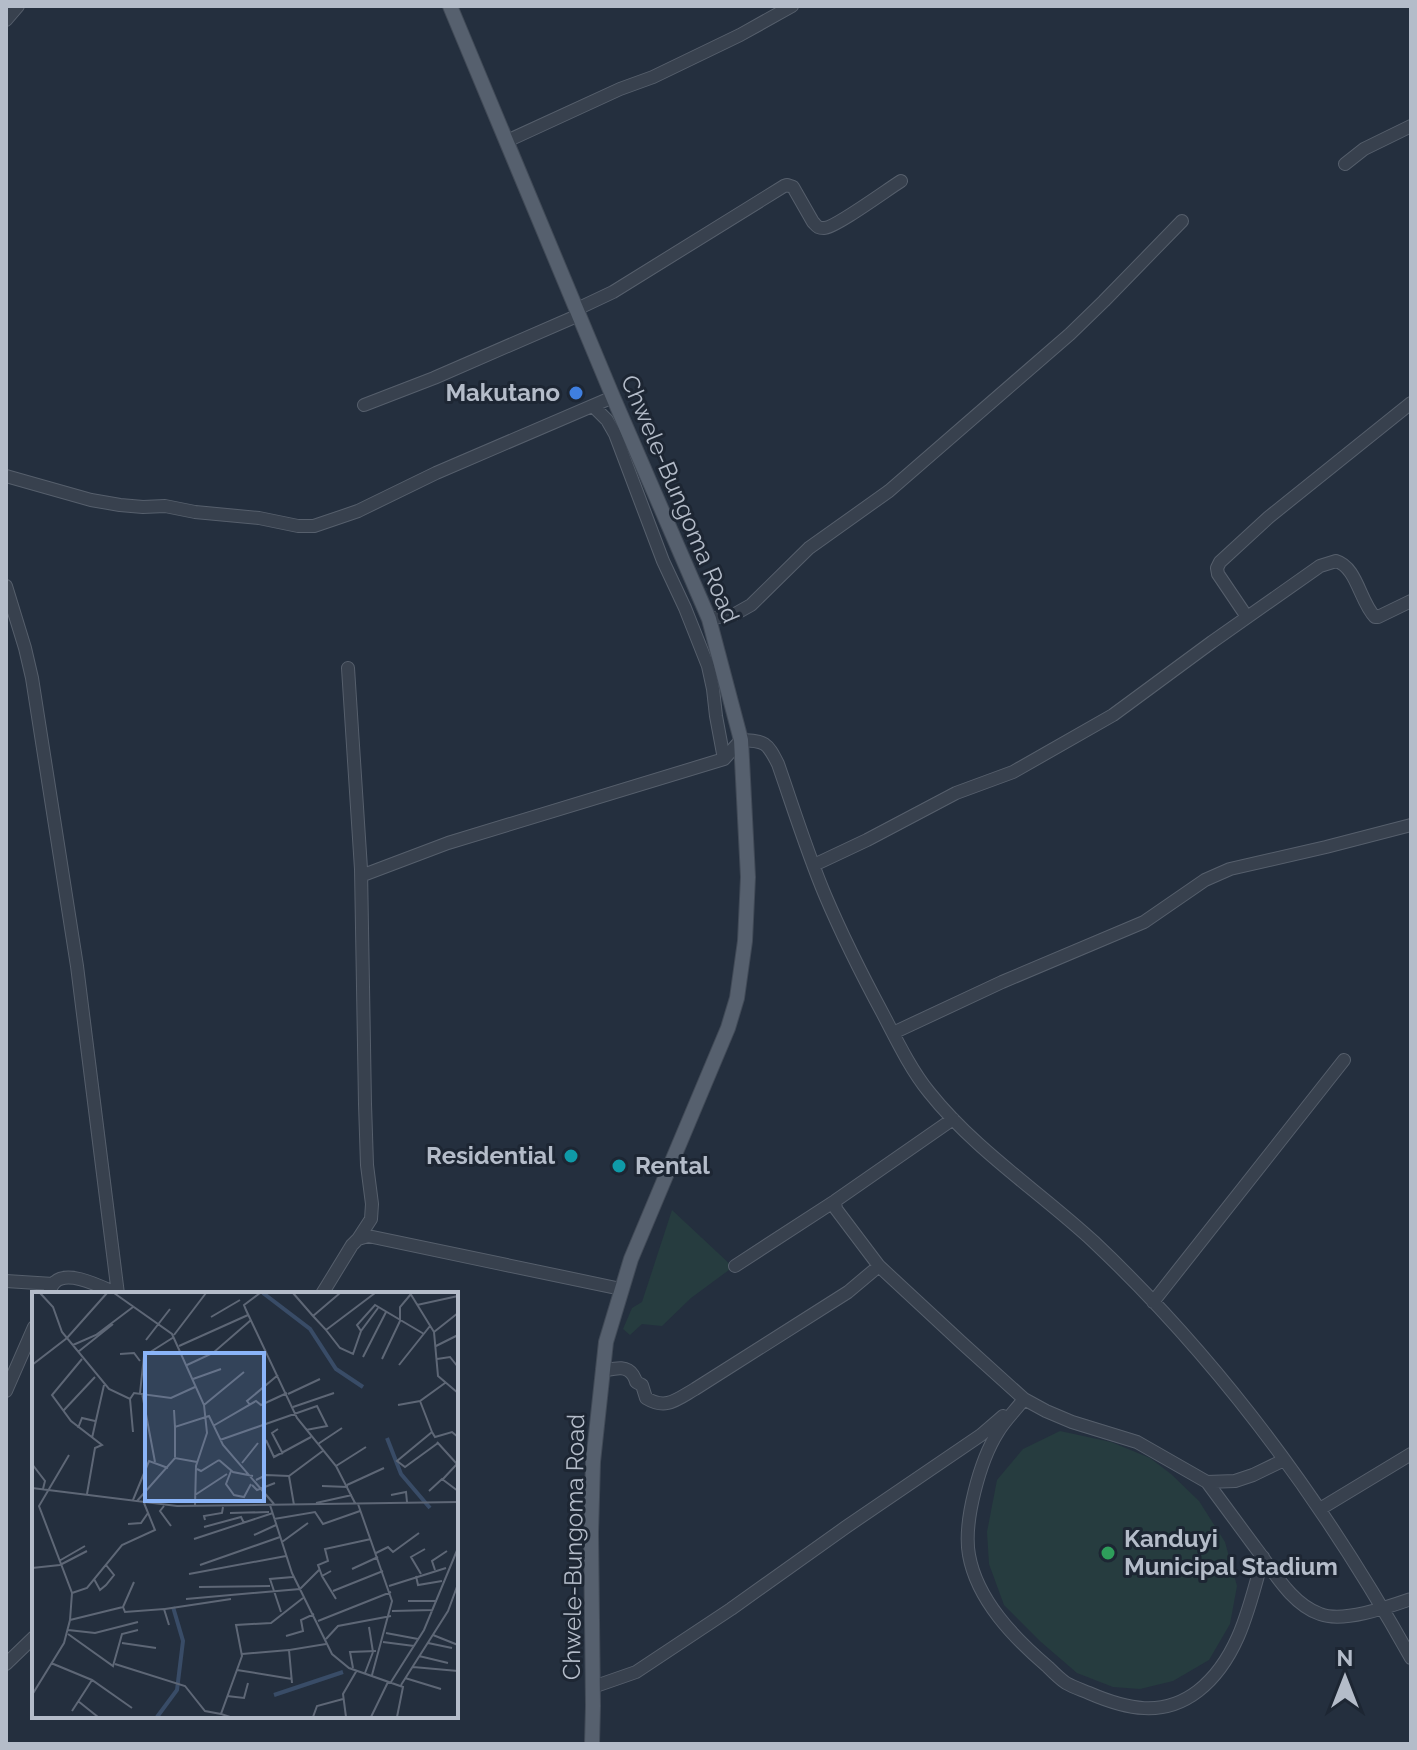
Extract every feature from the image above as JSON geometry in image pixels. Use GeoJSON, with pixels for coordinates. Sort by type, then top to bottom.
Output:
{"type":"FeatureCollection","features":[{"type":"Feature","properties":{"kind":"main road","name":"Chwele-Bungoma Road"},"geometry":{"type":"LineString","coordinates":[[450,6],[709,619],[741,740],[748,877],[745,941],[737,998],[728,1028],[650,1212],[621,1289],[606,1342],[593,1462],[593,1740]]}},
{"type":"Feature","properties":{"kind":"street"},"geometry":{"type":"LineString","coordinates":[[6,20],[18,6]]}},
{"type":"Feature","properties":{"kind":"street"},"geometry":{"type":"LineString","coordinates":[[507,141],[653,77],[792,6]]}},
{"type":"Feature","properties":{"kind":"street"},"geometry":{"type":"LineString","coordinates":[[1345,164],[1364,149],[1411,126]]}},
{"type":"Feature","properties":{"kind":"street"},"geometry":{"type":"LineString","coordinates":[[364,405],[434,378],[578,312],[784,186],[793,187],[813,222],[824,228],[901,181]]}},
{"type":"Feature","properties":{"kind":"street"},"geometry":{"type":"LineString","coordinates":[[709,619],[735,614],[751,605],[809,548],[889,491],[1070,334],[1182,221]]}},
{"type":"Feature","properties":{"kind":"street"},"geometry":{"type":"LineString","coordinates":[[6,476],[120,505],[165,506],[314,526],[358,511],[436,473],[613,397]]}},
{"type":"Feature","properties":{"kind":"street"},"geometry":{"type":"LineString","coordinates":[[1247,617],[1218,574],[1220,562],[1269,517],[1411,403]]}},
{"type":"Feature","properties":{"kind":"street"},"geometry":{"type":"LineString","coordinates":[[593,406],[615,434],[663,561],[708,666],[724,759]]}},
{"type":"Feature","properties":{"kind":"street"},"geometry":{"type":"LineString","coordinates":[[636,493],[652,487]]}},
{"type":"Feature","properties":{"kind":"street"},"geometry":{"type":"LineString","coordinates":[[814,865],[956,793],[985,784],[1038,759],[1113,715],[1320,566],[1336,561],[1344,564],[1375,617],[1411,601]]}},
{"type":"Feature","properties":{"kind":"street"},"geometry":{"type":"LineString","coordinates":[[6,586],[32,678],[77,966],[118,1292]]}},
{"type":"Feature","properties":{"kind":"street"},"geometry":{"type":"LineString","coordinates":[[323,1292],[371,1219],[372,1204],[367,1165],[361,869],[348,668]]}},
{"type":"Feature","properties":{"kind":"street"},"geometry":{"type":"LineString","coordinates":[[361,869],[366,874],[448,843],[724,759],[741,740],[760,741],[769,746],[824,894],[864,979],[927,1090],[953,1119],[1093,1242],[1190,1341],[1320,1509],[1411,1658]]}},
{"type":"Feature","properties":{"kind":"street"},"geometry":{"type":"LineString","coordinates":[[893,1033],[1002,982],[1144,922],[1205,880],[1230,869],[1411,825]]}},
{"type":"Feature","properties":{"kind":"street"},"geometry":{"type":"LineString","coordinates":[[1153,1302],[1344,1060]]}},
{"type":"Feature","properties":{"kind":"street"},"geometry":{"type":"LineString","coordinates":[[735,1266],[953,1119]]}},
{"type":"Feature","properties":{"kind":"street"},"geometry":{"type":"LineString","coordinates":[[835,1201],[836,1209],[879,1266],[1024,1399],[1072,1422],[1137,1442],[1207,1482],[1285,1587],[1306,1607],[1321,1615],[1334,1617],[1383,1609],[1411,1599]]}},
{"type":"Feature","properties":{"kind":"street"},"geometry":{"type":"LineString","coordinates":[[358,1239],[376,1236],[621,1289]]}},
{"type":"Feature","properties":{"kind":"street"},"geometry":{"type":"LineString","coordinates":[[602,1371],[626,1369],[642,1385],[646,1398],[660,1404],[673,1402],[848,1292],[879,1266]]}},
{"type":"Feature","properties":{"kind":"street"},"geometry":{"type":"LineString","coordinates":[[6,1281],[51,1289],[59,1279],[71,1277],[112,1292]]}},
{"type":"Feature","properties":{"kind":"street"},"geometry":{"type":"LineString","coordinates":[[6,1391],[32,1332]]}},
{"type":"Feature","properties":{"kind":"street"},"geometry":{"type":"LineString","coordinates":[[1024,1399],[998,1432],[988,1452],[969,1515],[968,1552],[976,1579],[994,1611],[1029,1651],[1066,1683],[1104,1700],[1136,1709],[1159,1709],[1184,1701],[1200,1690],[1223,1664],[1239,1635],[1263,1557]]}},
{"type":"Feature","properties":{"kind":"street"},"geometry":{"type":"LineString","coordinates":[[593,1687],[636,1672],[731,1609],[981,1435],[1024,1399]]}},
{"type":"Feature","properties":{"kind":"street"},"geometry":{"type":"LineString","coordinates":[[1320,1509],[1411,1454]]}},
{"type":"Feature","properties":{"kind":"street"},"geometry":{"type":"LineString","coordinates":[[1207,1482],[1235,1481],[1284,1460]]}},
{"type":"Feature","properties":{"kind":"street"},"geometry":{"type":"LineString","coordinates":[[6,1664],[32,1639]]}},
{"type":"Feature","properties":{"kind":"green space"},"geometry":{"type":"Polygon","coordinates":[[[672,1210],[733,1267],[691,1298],[662,1326],[642,1324],[630,1335],[623,1329],[632,1308],[642,1302],[672,1210]]]}},
{"type":"Feature","properties":{"kind":"green space","name":"Kanduyi Municipal Stadium"},"geometry":{"type":"Polygon","coordinates":[[[1060,1431],[1111,1442],[1150,1458],[1199,1501],[1225,1542],[1237,1586],[1230,1624],[1209,1660],[1173,1681],[1140,1689],[1113,1687],[1077,1673],[1004,1605],[989,1564],[987,1532],[997,1480],[1023,1449],[1060,1431]]]}},
{"type":"Feature","properties":{"kind":"place","name":"Makutano"},"geometry":{"type":"Point","coordinates":[576,393]}},
{"type":"Feature","properties":{"kind":"place","name":"Residential"},"geometry":{"type":"Point","coordinates":[571,1156]}},
{"type":"Feature","properties":{"kind":"place","name":"Rental"},"geometry":{"type":"Point","coordinates":[619,1166]}},
{"type":"Feature","properties":{"kind":"place","name":"Kanduyi Municipal Stadium"},"geometry":{"type":"Point","coordinates":[1108,1553]}}]}
